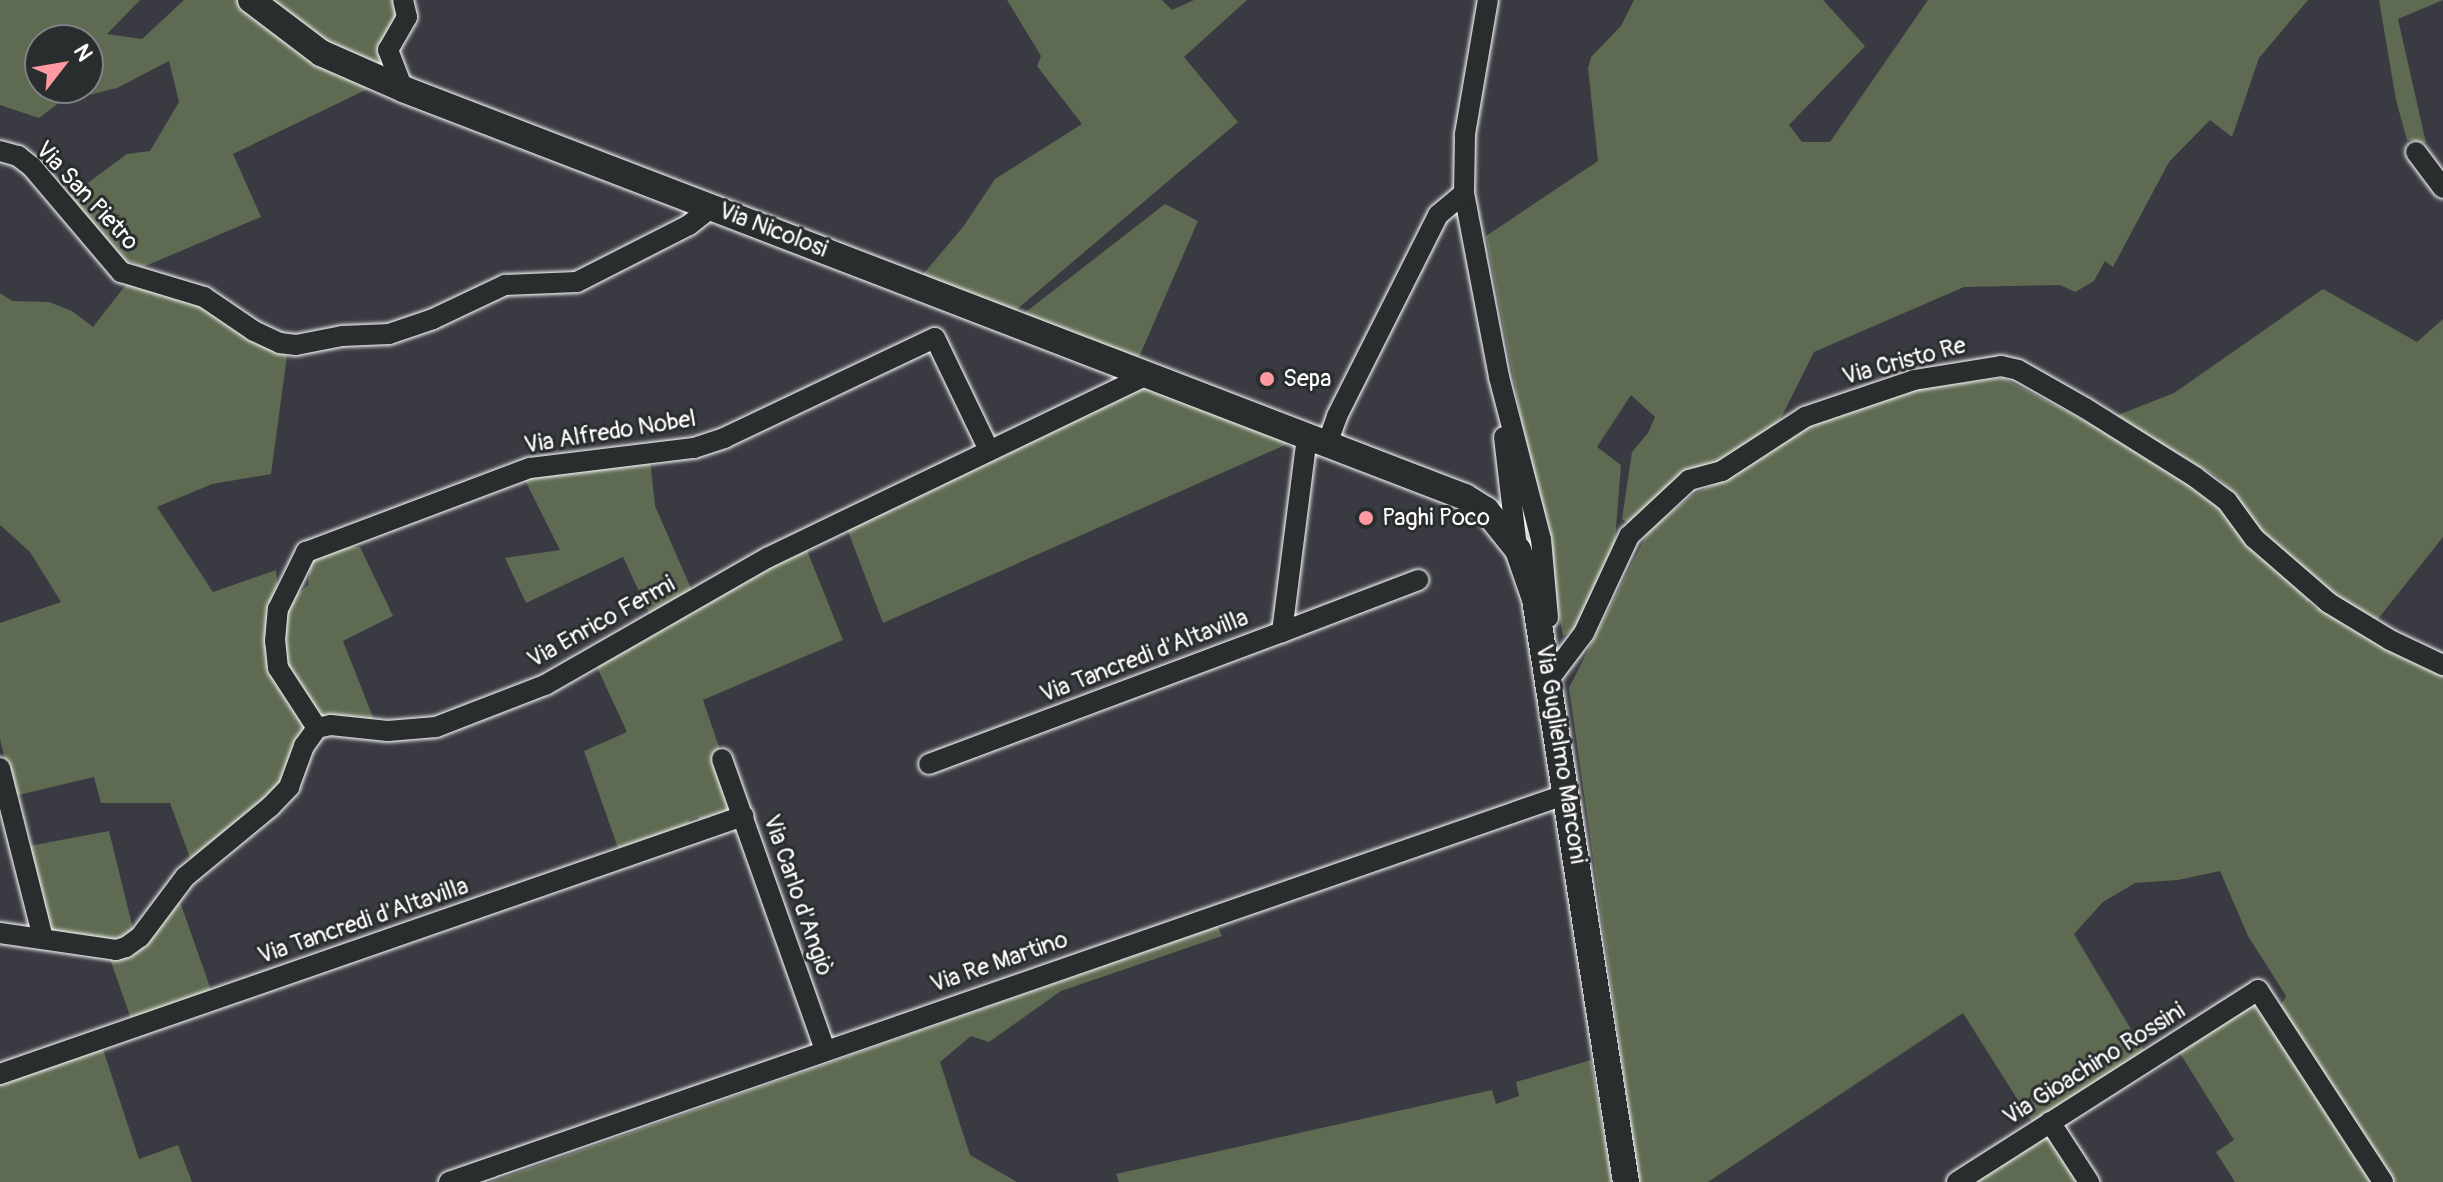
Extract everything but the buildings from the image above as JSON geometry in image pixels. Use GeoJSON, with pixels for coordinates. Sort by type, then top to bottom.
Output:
{"type":"FeatureCollection","features":[{"type":"Feature","properties":{"kind":"main road","name":"Via Nicolosi"},"geometry":{"type":"LineString","coordinates":[[251,0],[321,53],[403,89],[1317,440]]}},
{"type":"Feature","properties":{"kind":"main road","name":"Via Guglielmo Marconi"},"geometry":{"type":"LineString","coordinates":[[1317,440],[1465,497],[1486,510],[1518,550],[1535,599],[1550,678],[1626,1182]]}},
{"type":"Feature","properties":{"kind":"street"},"geometry":{"type":"LineString","coordinates":[[403,0],[407,17],[388,50],[403,89]]}},
{"type":"Feature","properties":{"kind":"street"},"geometry":{"type":"LineString","coordinates":[[1488,0],[1465,134],[1464,193],[1499,377],[1541,539],[1550,678]]}},
{"type":"Feature","properties":{"kind":"street","name":"Via San Pietro"},"geometry":{"type":"LineString","coordinates":[[0,151],[18,156],[32,167],[121,272],[204,297],[254,331],[280,343],[296,345],[342,336],[389,334],[433,319],[505,285],[577,282],[689,225],[713,206]]}},
{"type":"Feature","properties":{"kind":"street"},"geometry":{"type":"LineString","coordinates":[[2416,152],[2443,188]]}},
{"type":"Feature","properties":{"kind":"street","name":"Via Tancredi d'Altavilla"},"geometry":{"type":"LineString","coordinates":[[929,764],[1282,632],[1317,440],[1337,416],[1438,215],[1464,193]]}},
{"type":"Feature","properties":{"kind":"street","name":"Via Alfredo Nobel"},"geometry":{"type":"LineString","coordinates":[[317,728],[278,668],[275,641],[278,609],[306,552],[530,468],[704,445],[935,338],[989,450]]}},
{"type":"Feature","properties":{"kind":"street","name":"Via Cristo Re"},"geometry":{"type":"LineString","coordinates":[[1550,678],[1584,633],[1629,536],[1689,480],[1722,471],[1805,417],[1914,380],[2001,366],[2018,370],[2072,400],[2195,477],[2227,501],[2254,538],[2329,603],[2390,640],[2443,665]]}},
{"type":"Feature","properties":{"kind":"street","name":"Via Enrico Fermi"},"geometry":{"type":"LineString","coordinates":[[317,728],[331,725],[388,731],[436,727],[545,685],[767,558],[1145,376]]}},
{"type":"Feature","properties":{"kind":"street"},"geometry":{"type":"LineString","coordinates":[[1499,377],[1518,550]]}},
{"type":"Feature","properties":{"kind":"street"},"geometry":{"type":"LineString","coordinates":[[1282,632],[1418,580]]}},
{"type":"Feature","properties":{"kind":"street"},"geometry":{"type":"LineString","coordinates":[[0,933],[116,950],[134,943],[185,877],[270,807],[289,787],[304,746],[317,728]]}},
{"type":"Feature","properties":{"kind":"street","name":"Via Carlo d'Angiò"},"geometry":{"type":"LineString","coordinates":[[722,759],[825,1050]]}},
{"type":"Feature","properties":{"kind":"street"},"geometry":{"type":"LineString","coordinates":[[0,768],[43,938]]}},
{"type":"Feature","properties":{"kind":"street","name":"Via Re Martino"},"geometry":{"type":"LineString","coordinates":[[449,1182],[1567,794]]}},
{"type":"Feature","properties":{"kind":"street","name":"Via Tancredi d'Altavilla"},"geometry":{"type":"LineString","coordinates":[[0,1074],[743,816]]}},
{"type":"Feature","properties":{"kind":"street","name":"Via Gioachino Rossini"},"geometry":{"type":"LineString","coordinates":[[1957,1182],[2258,990],[2383,1182]]}},
{"type":"Feature","properties":{"kind":"street"},"geometry":{"type":"LineString","coordinates":[[2050,1122],[2089,1182]]}},
{"type":"Feature","properties":{"kind":"green space"},"geometry":{"type":"Polygon","coordinates":[[[0,0],[140,0],[107,34],[142,39],[184,0],[238,0],[286,41],[376,85],[233,154],[261,217],[143,267],[122,259],[70,196],[127,154],[150,151],[179,102],[169,61],[117,88],[104,91],[104,24],[24,24],[24,104],[57,104],[39,118],[0,105],[0,0]]]}},
{"type":"Feature","properties":{"kind":"green space"},"geometry":{"type":"Polygon","coordinates":[[[263,0],[399,0],[393,77],[323,45],[263,0]]]}},
{"type":"Feature","properties":{"kind":"green space"},"geometry":{"type":"Polygon","coordinates":[[[1007,0],[1162,0],[1172,10],[1194,0],[1247,0],[1184,57],[1238,122],[1010,315],[919,279],[963,227],[995,179],[1082,124],[1037,66],[1041,56],[1007,0]]]}},
{"type":"Feature","properties":{"kind":"green space"},"geometry":{"type":"Polygon","coordinates":[[[1634,0],[1823,0],[1865,46],[1789,125],[1802,142],[1830,142],[1928,0],[2308,0],[2259,58],[2232,137],[2210,120],[2169,162],[2113,267],[2105,261],[2094,281],[2075,292],[2060,285],[1964,287],[1814,352],[1780,420],[1720,467],[1633,526],[1622,519],[1632,452],[1648,433],[1655,417],[1631,395],[1597,447],[1621,465],[1614,554],[1577,628],[1563,636],[1486,236],[1598,161],[1588,68],[1591,57],[1621,26],[1634,0]]]}},
{"type":"Feature","properties":{"kind":"green space"},"geometry":{"type":"Polygon","coordinates":[[[2379,0],[2443,0],[2398,19],[2426,143],[2407,140],[2396,100],[2379,0]]]}},
{"type":"Feature","properties":{"kind":"green space"},"geometry":{"type":"Polygon","coordinates":[[[1165,204],[1198,221],[1136,364],[1018,318],[1165,204]]]}},
{"type":"Feature","properties":{"kind":"green space"},"geometry":{"type":"Polygon","coordinates":[[[128,282],[201,306],[287,356],[271,474],[212,484],[157,507],[213,592],[276,570],[278,592],[272,621],[307,728],[280,791],[192,863],[170,803],[101,803],[94,777],[14,796],[0,739],[0,623],[61,602],[30,552],[0,525],[0,293],[12,301],[49,302],[72,311],[93,327],[128,282]]]}},
{"type":"Feature","properties":{"kind":"green space"},"geometry":{"type":"Polygon","coordinates":[[[2323,289],[2417,342],[2443,319],[2443,537],[2374,624],[2341,603],[2259,530],[2235,494],[2216,476],[2113,417],[2174,393],[2323,289]]]}},
{"type":"Feature","properties":{"kind":"green space"},"geometry":{"type":"Polygon","coordinates":[[[2003,378],[2125,442],[2214,500],[2311,599],[2308,602],[2316,609],[2324,607],[2443,674],[2443,1182],[2392,1182],[2278,1010],[2286,996],[2248,936],[2220,871],[2178,880],[2135,883],[2103,902],[2074,934],[2144,1051],[2033,1124],[1963,1013],[1708,1182],[1639,1182],[1569,688],[1648,532],[1694,494],[1724,480],[1805,422],[1914,389],[2003,378]]]}},
{"type":"Feature","properties":{"kind":"green space"},"geometry":{"type":"Polygon","coordinates":[[[1150,386],[1294,441],[883,623],[846,526],[1140,387],[1150,386]]]}},
{"type":"Feature","properties":{"kind":"green space"},"geometry":{"type":"Polygon","coordinates":[[[650,459],[655,506],[693,593],[651,617],[623,557],[526,603],[505,558],[560,550],[524,478],[650,459]]]}},
{"type":"Feature","properties":{"kind":"green space"},"geometry":{"type":"Polygon","coordinates":[[[341,547],[360,547],[393,616],[343,641],[376,725],[322,716],[286,671],[281,633],[292,599],[308,585],[310,563],[315,556],[341,547]]]}},
{"type":"Feature","properties":{"kind":"green space"},"geometry":{"type":"Polygon","coordinates":[[[806,548],[843,640],[703,700],[720,750],[713,753],[733,811],[702,823],[698,817],[689,820],[689,827],[619,851],[584,751],[627,732],[596,665],[806,548]]]}},
{"type":"Feature","properties":{"kind":"green space"},"geometry":{"type":"Polygon","coordinates":[[[109,831],[134,933],[130,938],[111,942],[51,931],[29,846],[109,831]]]}},
{"type":"Feature","properties":{"kind":"green space"},"geometry":{"type":"Polygon","coordinates":[[[178,896],[212,993],[131,1019],[109,956],[178,896]]]}},
{"type":"Feature","properties":{"kind":"green space"},"geometry":{"type":"Polygon","coordinates":[[[1217,926],[1222,936],[1061,991],[989,1042],[971,1036],[940,1062],[970,1155],[1017,1182],[491,1182],[1217,926]]]}},
{"type":"Feature","properties":{"kind":"green space"},"geometry":{"type":"Polygon","coordinates":[[[2254,1006],[2261,1012],[2373,1182],[2235,1182],[2216,1152],[2234,1140],[2178,1050],[2245,1007],[2254,1006]]]}},
{"type":"Feature","properties":{"kind":"green space"},"geometry":{"type":"Polygon","coordinates":[[[102,1046],[139,1159],[178,1145],[192,1182],[0,1182],[0,1081],[102,1046]]]}},
{"type":"Feature","properties":{"kind":"green space"},"geometry":{"type":"Polygon","coordinates":[[[1591,1060],[1612,1182],[1119,1182],[1116,1174],[1492,1090],[1496,1104],[1519,1096],[1516,1082],[1591,1060]]]}},
{"type":"Feature","properties":{"kind":"green space"},"geometry":{"type":"Polygon","coordinates":[[[2047,1130],[2080,1182],[1969,1182],[2047,1130]]]}},
{"type":"Feature","properties":{"kind":"place","name":"Sepa"},"geometry":{"type":"Point","coordinates":[1267,379]}},
{"type":"Feature","properties":{"kind":"place","name":"Paghi Poco"},"geometry":{"type":"Point","coordinates":[1366,518]}}]}
